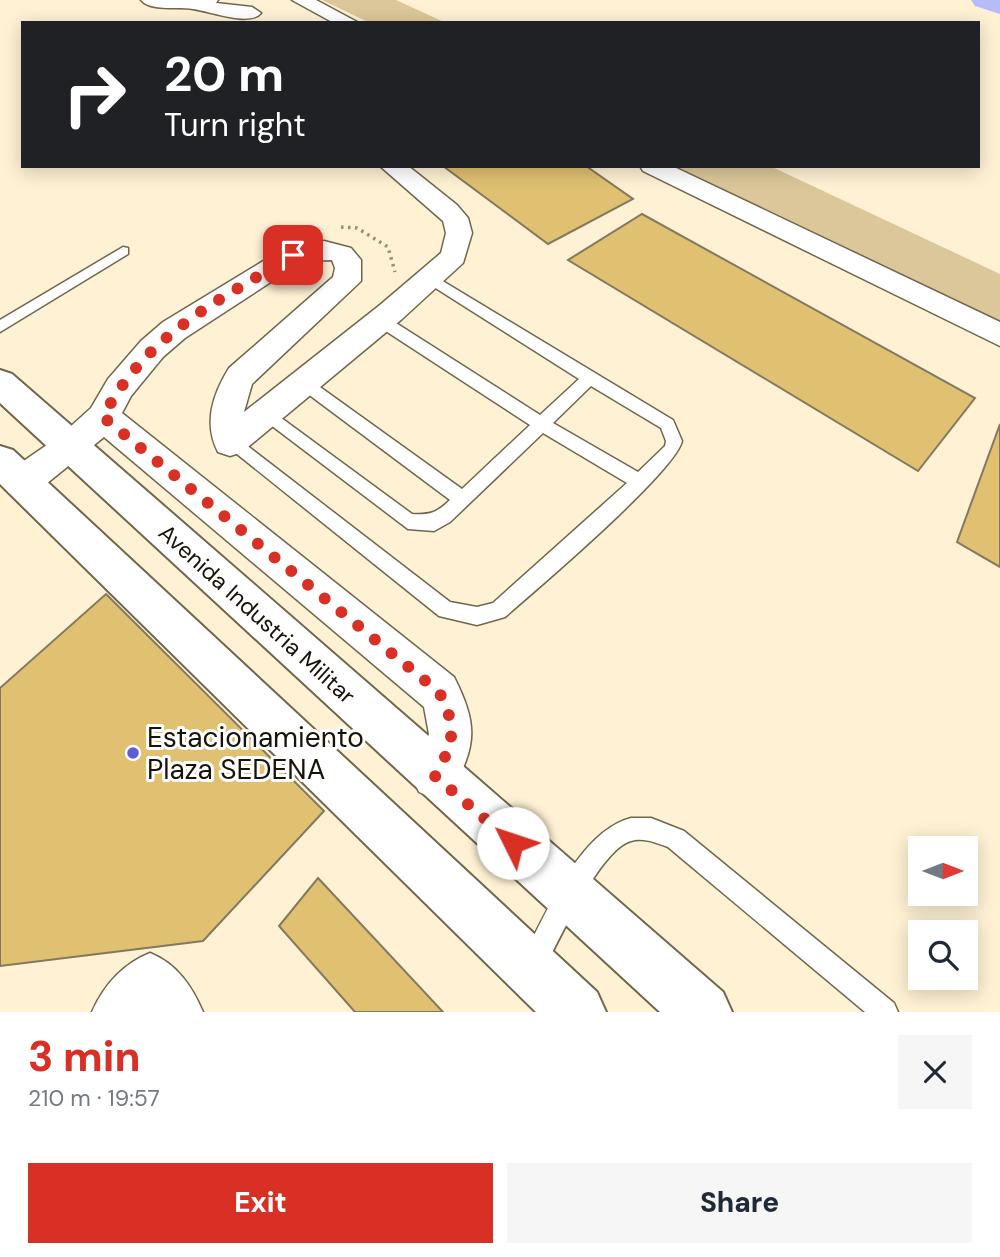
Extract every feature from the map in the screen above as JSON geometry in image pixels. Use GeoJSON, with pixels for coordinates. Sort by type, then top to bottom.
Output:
{"type":"FeatureCollection","features":[{"type":"Feature","properties":{"kind":"main road","name":"Avenida Industria Militar"},"geometry":{"type":"LineString","coordinates":[[0,383],[88,431],[435,776],[703,1012]]}},
{"type":"Feature","properties":{"kind":"main road"},"geometry":{"type":"LineString","coordinates":[[11,471],[577,1012]]}},
{"type":"Feature","properties":{"kind":"street"},"geometry":{"type":"LineString","coordinates":[[232,0],[249,7],[260,18]]}},
{"type":"Feature","properties":{"kind":"street"},"geometry":{"type":"LineString","coordinates":[[301,0],[346,21]]}},
{"type":"Feature","properties":{"kind":"street"},"geometry":{"type":"LineString","coordinates":[[161,1],[201,1],[224,11],[260,18]]}},
{"type":"Feature","properties":{"kind":"street"},"geometry":{"type":"LineString","coordinates":[[230,442],[431,279],[453,257],[458,245],[458,223],[449,211],[395,168]]}},
{"type":"Feature","properties":{"kind":"street"},"geometry":{"type":"LineString","coordinates":[[656,168],[1000,335]]}},
{"type":"Feature","properties":{"kind":"street"},"geometry":{"type":"LineString","coordinates":[[11,471],[88,431],[138,363],[174,330],[293,255],[310,250],[340,252],[347,258],[351,268],[347,281],[240,376],[229,395],[225,416],[230,442]]}},
{"type":"Feature","properties":{"kind":"street"},"geometry":{"type":"LineString","coordinates":[[88,431],[439,692],[451,714],[453,736],[447,755],[435,776]]}},
{"type":"Feature","properties":{"kind":"lane"},"geometry":{"type":"LineString","coordinates":[[0,327],[123,251]]}},
{"type":"Feature","properties":{"kind":"lane"},"geometry":{"type":"LineString","coordinates":[[230,442],[446,610],[460,615],[477,616],[498,611],[640,482],[672,449],[672,431],[654,415],[431,279]]}},
{"type":"Feature","properties":{"kind":"lane"},"geometry":{"type":"LineString","coordinates":[[380,320],[541,424],[640,482]]}},
{"type":"Feature","properties":{"kind":"lane"},"geometry":{"type":"LineString","coordinates":[[263,413],[408,521],[434,523],[590,378]]}},
{"type":"Feature","properties":{"kind":"lane"},"geometry":{"type":"LineString","coordinates":[[302,381],[462,499]]}},
{"type":"Feature","properties":{"kind":"lane"},"geometry":{"type":"LineString","coordinates":[[531,967],[571,894],[603,846],[623,831],[648,828],[676,839],[885,1012]]}},
{"type":"Feature","properties":{"kind":"shaded area"},"geometry":{"type":"Polygon","coordinates":[[[322,0],[396,0],[442,21],[366,21],[322,0]]]}},
{"type":"Feature","properties":{"kind":"shaded area"},"geometry":{"type":"Polygon","coordinates":[[[677,168],[774,168],[1000,274],[1000,321],[677,168]]]}},
{"type":"Feature","properties":{"kind":"building"},"geometry":{"type":"Polygon","coordinates":[[[446,168],[589,168],[633,199],[548,244],[446,168]]]}},
{"type":"Feature","properties":{"kind":"building"},"geometry":{"type":"Polygon","coordinates":[[[642,214],[975,398],[918,471],[568,260],[642,214]]]}},
{"type":"Feature","properties":{"kind":"building"},"geometry":{"type":"Polygon","coordinates":[[[1000,424],[1000,567],[957,542],[1000,424]]]}},
{"type":"Feature","properties":{"kind":"building","name":"Estacionamiento Plaza SEDENA"},"geometry":{"type":"Polygon","coordinates":[[[106,594],[324,811],[203,941],[0,966],[0,688],[106,594]]]}},
{"type":"Feature","properties":{"kind":"building"},"geometry":{"type":"Polygon","coordinates":[[[318,878],[443,1012],[355,1012],[279,926],[318,878]]]}},
{"type":"Feature","properties":{"kind":"waterway"},"geometry":{"type":"LineString","coordinates":[[985,0],[1000,6]]}},
{"type":"Feature","properties":{"kind":"place","name":"Estacionamiento Plaza SEDENA"},"geometry":{"type":"Point","coordinates":[133,753]}},
{"type":"Feature","properties":{"kind":"route"},"geometry":{"type":"LineString","coordinates":[[293,255],[174,330],[138,363],[119,388],[103,417],[439,692],[451,714],[453,736],[447,755],[435,776],[513,843]]}}]}
